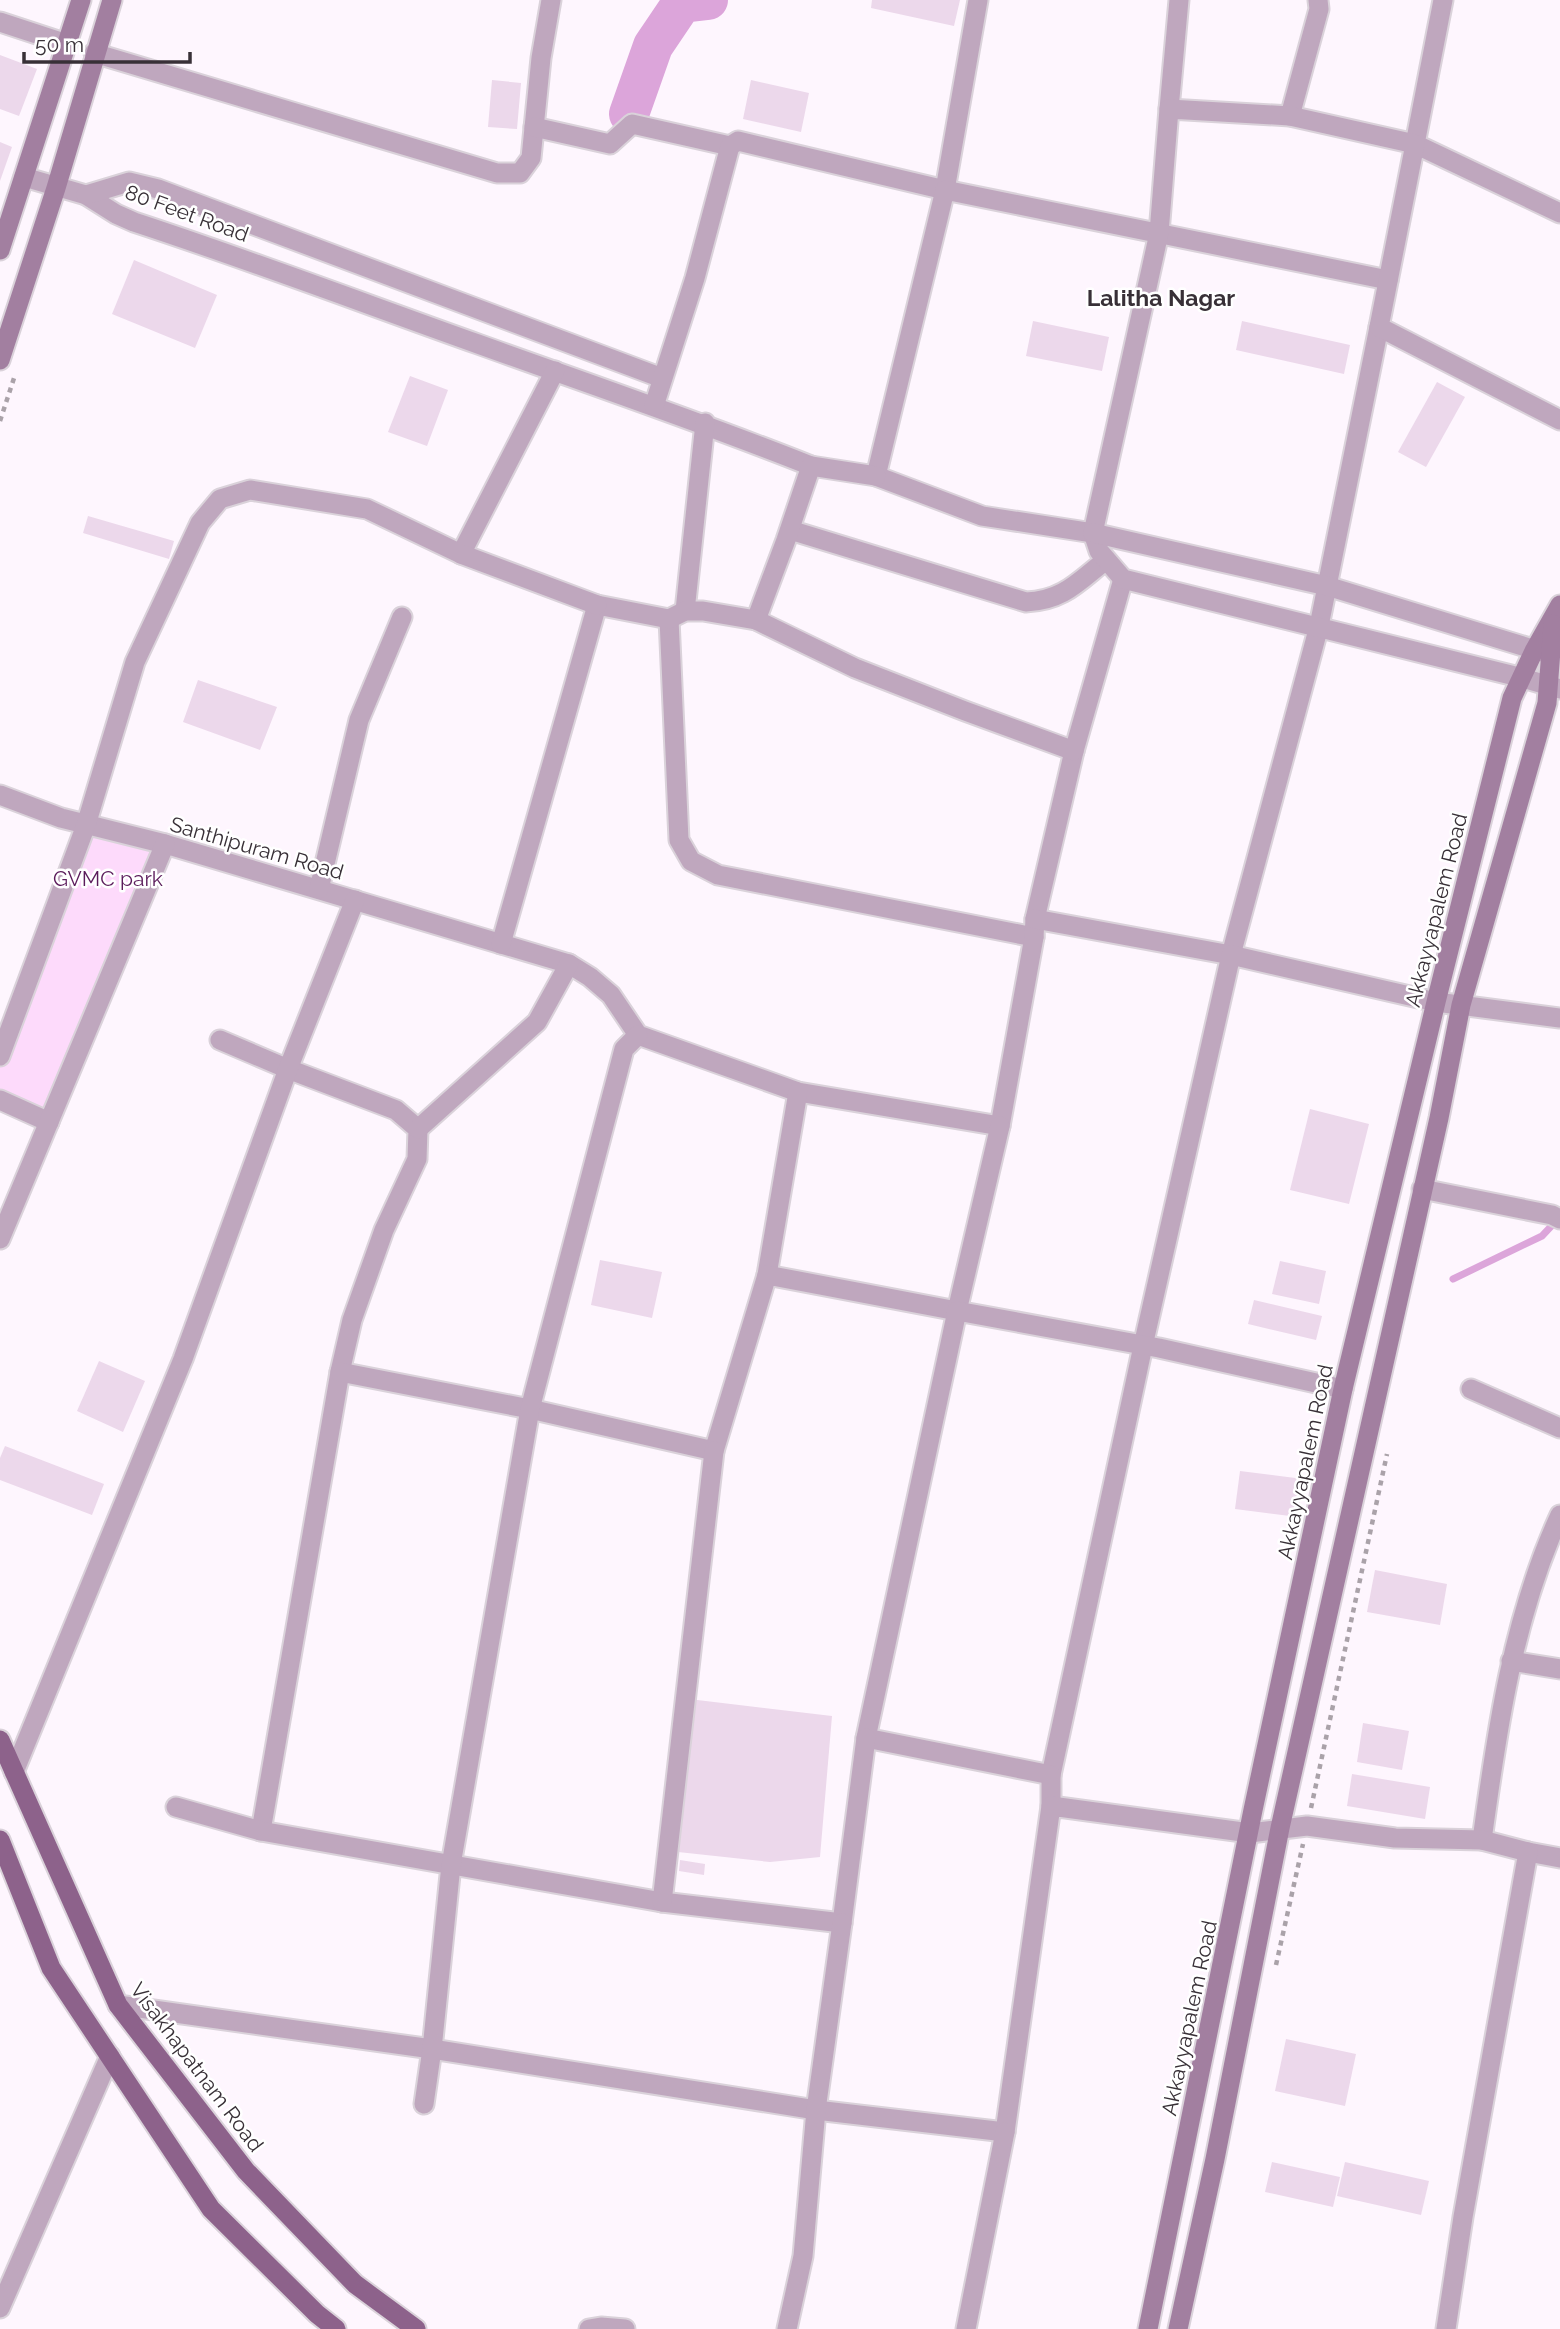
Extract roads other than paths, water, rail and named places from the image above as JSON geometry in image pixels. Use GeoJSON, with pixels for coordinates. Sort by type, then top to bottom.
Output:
{"type":"FeatureCollection","features":[{"type":"Feature","properties":{"kind":"main road"},"geometry":{"type":"LineString","coordinates":[[0,250],[81,0]]}},
{"type":"Feature","properties":{"kind":"main road"},"geometry":{"type":"LineString","coordinates":[[0,360],[56,188],[94,53],[112,0]]}},
{"type":"Feature","properties":{"kind":"main road","name":"Akkayyapalem Road"},"geometry":{"type":"LineString","coordinates":[[1178,2329],[1215,2159],[1280,1828],[1461,1005],[1555,688],[1549,654],[1557,612]]}},
{"type":"Feature","properties":{"kind":"main road","name":"Akkayyapalem Road"},"geometry":{"type":"LineString","coordinates":[[1148,2329],[1343,1389],[1512,698],[1522,678],[1549,654]]}},
{"type":"Feature","properties":{"kind":"main road","name":"Visakhapatnam Road"},"geometry":{"type":"LineString","coordinates":[[0,1740],[118,2005],[246,2171],[355,2284],[416,2329]]}},
{"type":"Feature","properties":{"kind":"main road"},"geometry":{"type":"LineString","coordinates":[[1,1848],[51,1968],[211,2209],[328,2327]]}},
{"type":"Feature","properties":{"kind":"street"},"geometry":{"type":"LineString","coordinates":[[94,53],[497,173],[520,173],[531,158],[541,58],[551,0]]}},
{"type":"Feature","properties":{"kind":"street"},"geometry":{"type":"LineString","coordinates":[[876,476],[945,190],[978,0]]}},
{"type":"Feature","properties":{"kind":"street"},"geometry":{"type":"LineString","coordinates":[[1179,0],[1159,233],[1093,533],[1099,551],[1123,579],[1318,626],[1555,688]]}},
{"type":"Feature","properties":{"kind":"street"},"geometry":{"type":"LineString","coordinates":[[1290,116],[1319,9],[1318,0]]}},
{"type":"Feature","properties":{"kind":"street"},"geometry":{"type":"LineString","coordinates":[[966,2329],[1005,2132],[1051,1806],[1051,1775],[1143,1346],[1231,955],[1327,586],[1443,0]]}},
{"type":"Feature","properties":{"kind":"street"},"geometry":{"type":"LineString","coordinates":[[0,22],[67,44]]}},
{"type":"Feature","properties":{"kind":"street"},"geometry":{"type":"LineString","coordinates":[[1168,109],[1290,116],[1415,144],[1560,213]]}},
{"type":"Feature","properties":{"kind":"street"},"geometry":{"type":"LineString","coordinates":[[534,127],[610,144],[632,124],[730,146]]}},
{"type":"Feature","properties":{"kind":"street"},"geometry":{"type":"LineString","coordinates":[[654,406],[695,278],[730,146],[738,141],[945,190],[1388,280]]}},
{"type":"Feature","properties":{"kind":"street"},"geometry":{"type":"LineString","coordinates":[[24,177],[86,195]]}},
{"type":"Feature","properties":{"kind":"street","name":"80 Feet Road"},"geometry":{"type":"LineString","coordinates":[[86,195],[129,182],[158,189],[662,378]]}},
{"type":"Feature","properties":{"kind":"street","name":"80 Feet Road"},"geometry":{"type":"LineString","coordinates":[[86,195],[134,222],[261,264],[705,423],[811,466],[876,476],[982,516],[1093,533],[1327,586],[1549,654]]}},
{"type":"Feature","properties":{"kind":"street"},"geometry":{"type":"LineString","coordinates":[[1379,327],[1560,420]]}},
{"type":"Feature","properties":{"kind":"street"},"geometry":{"type":"LineString","coordinates":[[461,554],[555,371]]}},
{"type":"Feature","properties":{"kind":"street"},"geometry":{"type":"LineString","coordinates":[[705,423],[677,615],[679,840],[691,861],[718,875],[1034,928],[1231,955],[1436,1002],[1560,1018]]}},
{"type":"Feature","properties":{"kind":"street"},"geometry":{"type":"LineString","coordinates":[[756,620],[811,466]]}},
{"type":"Feature","properties":{"kind":"street"},"geometry":{"type":"LineString","coordinates":[[0,1056],[86,825],[135,662],[200,523],[220,499],[250,490],[367,509],[461,554],[597,606],[677,615],[703,611],[756,620],[855,668],[1074,751]]}},
{"type":"Feature","properties":{"kind":"street"},"geometry":{"type":"LineString","coordinates":[[790,530],[1026,602],[1047,601],[1065,592],[1106,560]]}},
{"type":"Feature","properties":{"kind":"street"},"geometry":{"type":"LineString","coordinates":[[787,2329],[803,2256],[816,2110],[866,1738],[957,1311],[1000,1126],[1034,928],[1074,751],[1123,579]]}},
{"type":"Feature","properties":{"kind":"street"},"geometry":{"type":"LineString","coordinates":[[501,944],[597,606]]}},
{"type":"Feature","properties":{"kind":"street"},"geometry":{"type":"LineString","coordinates":[[319,889],[359,720],[402,617]]}},
{"type":"Feature","properties":{"kind":"street","name":"Santhipuram Road"},"geometry":{"type":"LineString","coordinates":[[0,795],[61,818],[165,844],[569,964],[611,995],[638,1035]]}},
{"type":"Feature","properties":{"kind":"street"},"geometry":{"type":"LineString","coordinates":[[0,1239],[165,844]]}},
{"type":"Feature","properties":{"kind":"street"},"geometry":{"type":"LineString","coordinates":[[14,1772],[183,1359],[288,1069],[355,900]]}},
{"type":"Feature","properties":{"kind":"street"},"geometry":{"type":"LineString","coordinates":[[261,1831],[352,1320],[384,1230],[417,1158],[418,1129],[537,1022],[569,964]]}},
{"type":"Feature","properties":{"kind":"street"},"geometry":{"type":"LineString","coordinates":[[424,2104],[451,1865],[530,1409],[624,1049],[638,1035],[798,1093],[1000,1126]]}},
{"type":"Feature","properties":{"kind":"street"},"geometry":{"type":"LineString","coordinates":[[220,1040],[396,1110],[418,1129]]}},
{"type":"Feature","properties":{"kind":"street"},"geometry":{"type":"LineString","coordinates":[[662,1902],[713,1451],[767,1275],[798,1093]]}},
{"type":"Feature","properties":{"kind":"street"},"geometry":{"type":"LineString","coordinates":[[0,1100],[49,1122]]}},
{"type":"Feature","properties":{"kind":"street"},"geometry":{"type":"LineString","coordinates":[[1422,1189],[1556,1217]]}},
{"type":"Feature","properties":{"kind":"street"},"geometry":{"type":"LineString","coordinates":[[767,1275],[1143,1346],[1343,1389]]}},
{"type":"Feature","properties":{"kind":"street"},"geometry":{"type":"LineString","coordinates":[[341,1372],[530,1409],[713,1451]]}},
{"type":"Feature","properties":{"kind":"street"},"geometry":{"type":"LineString","coordinates":[[1471,1389],[1560,1428]]}},
{"type":"Feature","properties":{"kind":"street"},"geometry":{"type":"LineString","coordinates":[[1482,1840],[1511,1661],[1547,1544],[1560,1515]]}},
{"type":"Feature","properties":{"kind":"street"},"geometry":{"type":"LineString","coordinates":[[1511,1661],[1560,1669]]}},
{"type":"Feature","properties":{"kind":"street"},"geometry":{"type":"LineString","coordinates":[[866,1738],[1051,1775]]}},
{"type":"Feature","properties":{"kind":"street"},"geometry":{"type":"LineString","coordinates":[[1051,1806],[1250,1833],[1307,1826],[1395,1838],[1482,1840],[1560,1858]]}},
{"type":"Feature","properties":{"kind":"street"},"geometry":{"type":"LineString","coordinates":[[176,1807],[261,1831],[662,1902],[842,1923]]}},
{"type":"Feature","properties":{"kind":"street"},"geometry":{"type":"LineString","coordinates":[[1446,2329],[1463,2217],[1528,1852]]}},
{"type":"Feature","properties":{"kind":"street"},"geometry":{"type":"LineString","coordinates":[[118,2005],[432,2049],[816,2110],[1005,2132]]}},
{"type":"Feature","properties":{"kind":"street"},"geometry":{"type":"LineString","coordinates":[[0,2308],[110,2056]]}},
{"type":"Feature","properties":{"kind":"street"},"geometry":{"type":"LineString","coordinates":[[589,2329],[625,2329]]}},
{"type":"Feature","properties":{"kind":"waterway"},"geometry":{"type":"LineString","coordinates":[[629,114],[653,46],[682,3],[708,0]]}},
{"type":"Feature","properties":{"kind":"waterway"},"geometry":{"type":"LineString","coordinates":[[1453,1279],[1542,1236],[1558,1219]]}},
{"type":"Feature","properties":{"kind":"district","name":"Lalitha Nagar"},"geometry":{"type":"Point","coordinates":[1161,297]}},
{"type":"Feature","properties":{"kind":"park label","name":"GVMC park"},"geometry":{"type":"Point","coordinates":[108,878]}}]}
